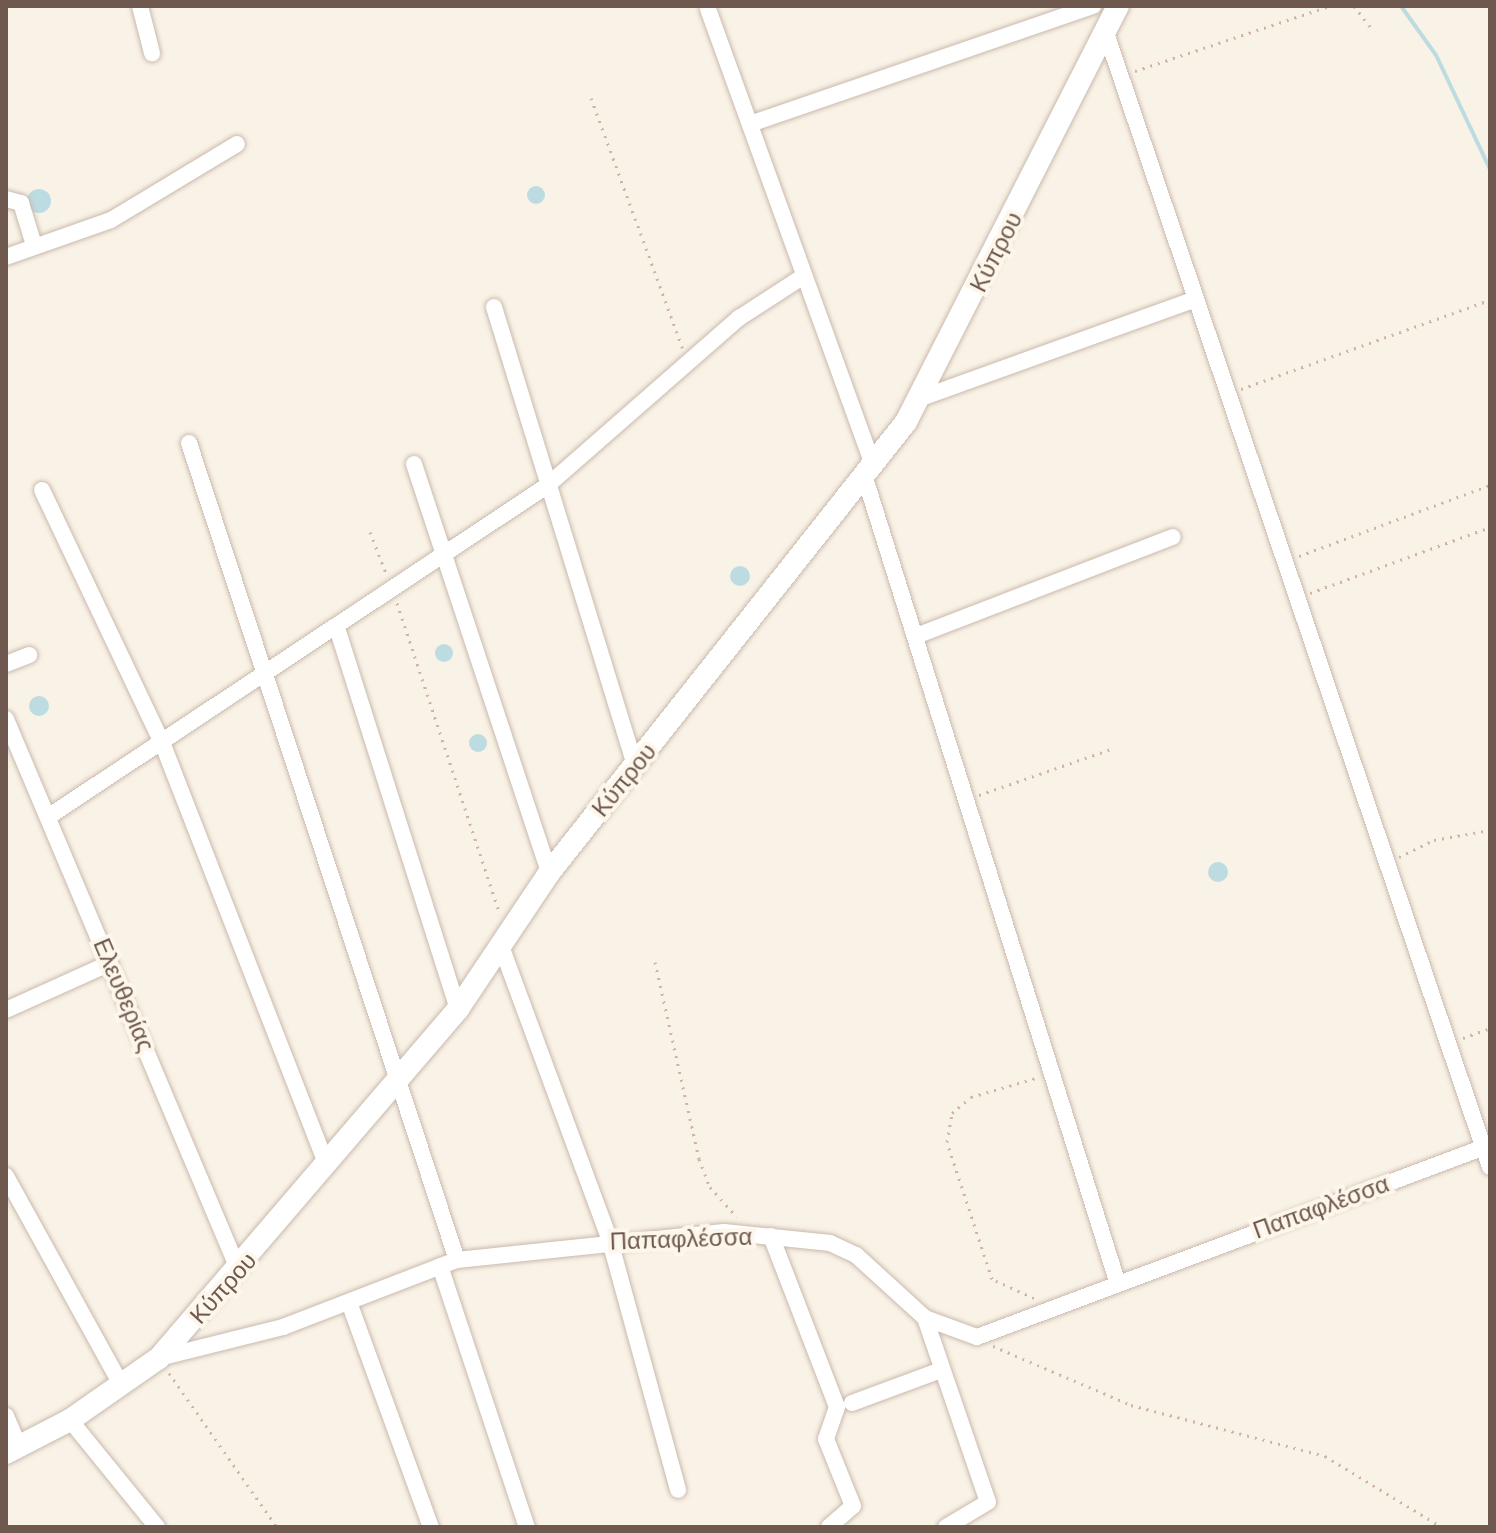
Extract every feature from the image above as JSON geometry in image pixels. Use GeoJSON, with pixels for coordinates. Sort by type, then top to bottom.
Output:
{"type":"FeatureCollection","features":[{"type":"Feature","properties":{"kind":"street"},"geometry":{"type":"LineString","coordinates":[[140,6],[152,53]]}},
{"type":"Feature","properties":{"kind":"street"},"geometry":{"type":"LineString","coordinates":[[750,124],[1093,6]]}},
{"type":"Feature","properties":{"kind":"street","name":"Κύπρου"},"geometry":{"type":"LineString","coordinates":[[12,1450],[70,1420],[159,1358],[239,1271],[458,1009],[549,873],[870,473],[921,398],[1107,36],[1118,6]]}},
{"type":"Feature","properties":{"kind":"street"},"geometry":{"type":"LineString","coordinates":[[708,9],[804,276],[870,473],[916,636],[970,798],[1117,1281]]}},
{"type":"Feature","properties":{"kind":"street"},"geometry":{"type":"LineString","coordinates":[[1107,36],[1117,76],[1225,395],[1298,598],[1448,1043],[1487,1146],[1490,1167]]}},
{"type":"Feature","properties":{"kind":"street"},"geometry":{"type":"LineString","coordinates":[[6,257],[111,220],[237,144]]}},
{"type":"Feature","properties":{"kind":"street"},"geometry":{"type":"LineString","coordinates":[[6,199],[21,203],[34,245]]}},
{"type":"Feature","properties":{"kind":"street"},"geometry":{"type":"LineString","coordinates":[[48,817],[163,745],[266,671],[337,628],[548,485],[687,361],[804,276]]}},
{"type":"Feature","properties":{"kind":"street"},"geometry":{"type":"LineString","coordinates":[[921,398],[1193,300]]}},
{"type":"Feature","properties":{"kind":"street"},"geometry":{"type":"LineString","coordinates":[[494,307],[635,766]]}},
{"type":"Feature","properties":{"kind":"street"},"geometry":{"type":"LineString","coordinates":[[189,443],[457,1260]]}},
{"type":"Feature","properties":{"kind":"street"},"geometry":{"type":"LineString","coordinates":[[414,464],[549,873]]}},
{"type":"Feature","properties":{"kind":"street"},"geometry":{"type":"LineString","coordinates":[[42,490],[163,745],[326,1164]]}},
{"type":"Feature","properties":{"kind":"street"},"geometry":{"type":"LineString","coordinates":[[916,636],[1173,537]]}},
{"type":"Feature","properties":{"kind":"street"},"geometry":{"type":"LineString","coordinates":[[337,628],[458,1009]]}},
{"type":"Feature","properties":{"kind":"street"},"geometry":{"type":"LineString","coordinates":[[6,664],[29,655]]}},
{"type":"Feature","properties":{"kind":"street","name":"Ελευθερίας"},"geometry":{"type":"LineString","coordinates":[[6,719],[239,1271]]}},
{"type":"Feature","properties":{"kind":"street"},"geometry":{"type":"LineString","coordinates":[[505,940],[610,1241],[678,1490]]}},
{"type":"Feature","properties":{"kind":"street"},"geometry":{"type":"LineString","coordinates":[[6,1010],[110,963]]}},
{"type":"Feature","properties":{"kind":"street","name":"Παπαφλέσσα"},"geometry":{"type":"LineString","coordinates":[[159,1358],[350,1305],[457,1260],[610,1241],[753,1234],[830,1243],[856,1255],[925,1318],[977,1337],[1052,1304],[1487,1146]]}},
{"type":"Feature","properties":{"kind":"street"},"geometry":{"type":"LineString","coordinates":[[6,1176],[121,1384]]}},
{"type":"Feature","properties":{"kind":"street"},"geometry":{"type":"LineString","coordinates":[[771,1236],[837,1407],[826,1439],[853,1506],[829,1527]]}},
{"type":"Feature","properties":{"kind":"street"},"geometry":{"type":"LineString","coordinates":[[440,1266],[527,1527]]}},
{"type":"Feature","properties":{"kind":"street"},"geometry":{"type":"LineString","coordinates":[[350,1305],[431,1527]]}},
{"type":"Feature","properties":{"kind":"street"},"geometry":{"type":"LineString","coordinates":[[925,1318],[988,1502],[946,1527]]}},
{"type":"Feature","properties":{"kind":"street"},"geometry":{"type":"LineString","coordinates":[[852,1403],[941,1370]]}},
{"type":"Feature","properties":{"kind":"street"},"geometry":{"type":"LineString","coordinates":[[6,1416],[12,1450]]}},
{"type":"Feature","properties":{"kind":"street"},"geometry":{"type":"LineString","coordinates":[[70,1420],[157,1527]]}},
{"type":"Feature","properties":{"kind":"path"},"geometry":{"type":"LineString","coordinates":[[1117,76],[1329,6]]}},
{"type":"Feature","properties":{"kind":"path"},"geometry":{"type":"LineString","coordinates":[[1354,6],[1372,29]]}},
{"type":"Feature","properties":{"kind":"path"},"geometry":{"type":"LineString","coordinates":[[591,98],[687,361]]}},
{"type":"Feature","properties":{"kind":"path"},"geometry":{"type":"LineString","coordinates":[[1225,395],[1490,300]]}},
{"type":"Feature","properties":{"kind":"path"},"geometry":{"type":"LineString","coordinates":[[1285,561],[1490,485]]}},
{"type":"Feature","properties":{"kind":"path"},"geometry":{"type":"LineString","coordinates":[[1298,598],[1490,527]]}},
{"type":"Feature","properties":{"kind":"path"},"geometry":{"type":"LineString","coordinates":[[370,532],[392,589],[505,940]]}},
{"type":"Feature","properties":{"kind":"path"},"geometry":{"type":"LineString","coordinates":[[970,798],[1111,749]]}},
{"type":"Feature","properties":{"kind":"path"},"geometry":{"type":"LineString","coordinates":[[1387,861],[1434,840],[1490,830]]}},
{"type":"Feature","properties":{"kind":"path"},"geometry":{"type":"LineString","coordinates":[[655,962],[699,1159],[710,1187],[753,1234]]}},
{"type":"Feature","properties":{"kind":"path"},"geometry":{"type":"LineString","coordinates":[[1448,1043],[1490,1028]]}},
{"type":"Feature","properties":{"kind":"path"},"geometry":{"type":"LineString","coordinates":[[1052,1304],[992,1279],[947,1142],[952,1113],[971,1097],[1019,1081],[1055,1080]]}},
{"type":"Feature","properties":{"kind":"path"},"geometry":{"type":"LineString","coordinates":[[977,1337],[1131,1405],[1325,1456],[1442,1527]]}},
{"type":"Feature","properties":{"kind":"path"},"geometry":{"type":"LineString","coordinates":[[159,1358],[277,1527]]}},
{"type":"Feature","properties":{"kind":"water"},"geometry":{"type":"Polygon","coordinates":[[[536,186],[545,195],[536,204],[527,195],[536,186]]]}},
{"type":"Feature","properties":{"kind":"water"},"geometry":{"type":"Polygon","coordinates":[[[39,189],[48,192],[51,201],[48,210],[39,213],[30,210],[27,201],[30,192],[39,189]]]}},
{"type":"Feature","properties":{"kind":"water"},"geometry":{"type":"Polygon","coordinates":[[[740,566],[747,569],[750,576],[747,583],[740,586],[733,583],[730,576],[733,569],[740,566]]]}},
{"type":"Feature","properties":{"kind":"water"},"geometry":{"type":"Polygon","coordinates":[[[444,644],[453,653],[444,662],[435,653],[444,644]]]}},
{"type":"Feature","properties":{"kind":"water"},"geometry":{"type":"Polygon","coordinates":[[[39,696],[46,699],[49,706],[46,713],[39,716],[32,713],[29,706],[32,699],[39,696]]]}},
{"type":"Feature","properties":{"kind":"water"},"geometry":{"type":"Polygon","coordinates":[[[474,734],[482,734],[487,743],[485,750],[474,752],[469,747],[469,739],[474,734]]]}},
{"type":"Feature","properties":{"kind":"water"},"geometry":{"type":"Polygon","coordinates":[[[1218,862],[1225,865],[1228,872],[1225,879],[1218,882],[1211,879],[1208,872],[1211,865],[1218,862]]]}},
{"type":"Feature","properties":{"kind":"waterway"},"geometry":{"type":"LineString","coordinates":[[1401,6],[1436,55],[1490,169]]}}]}
